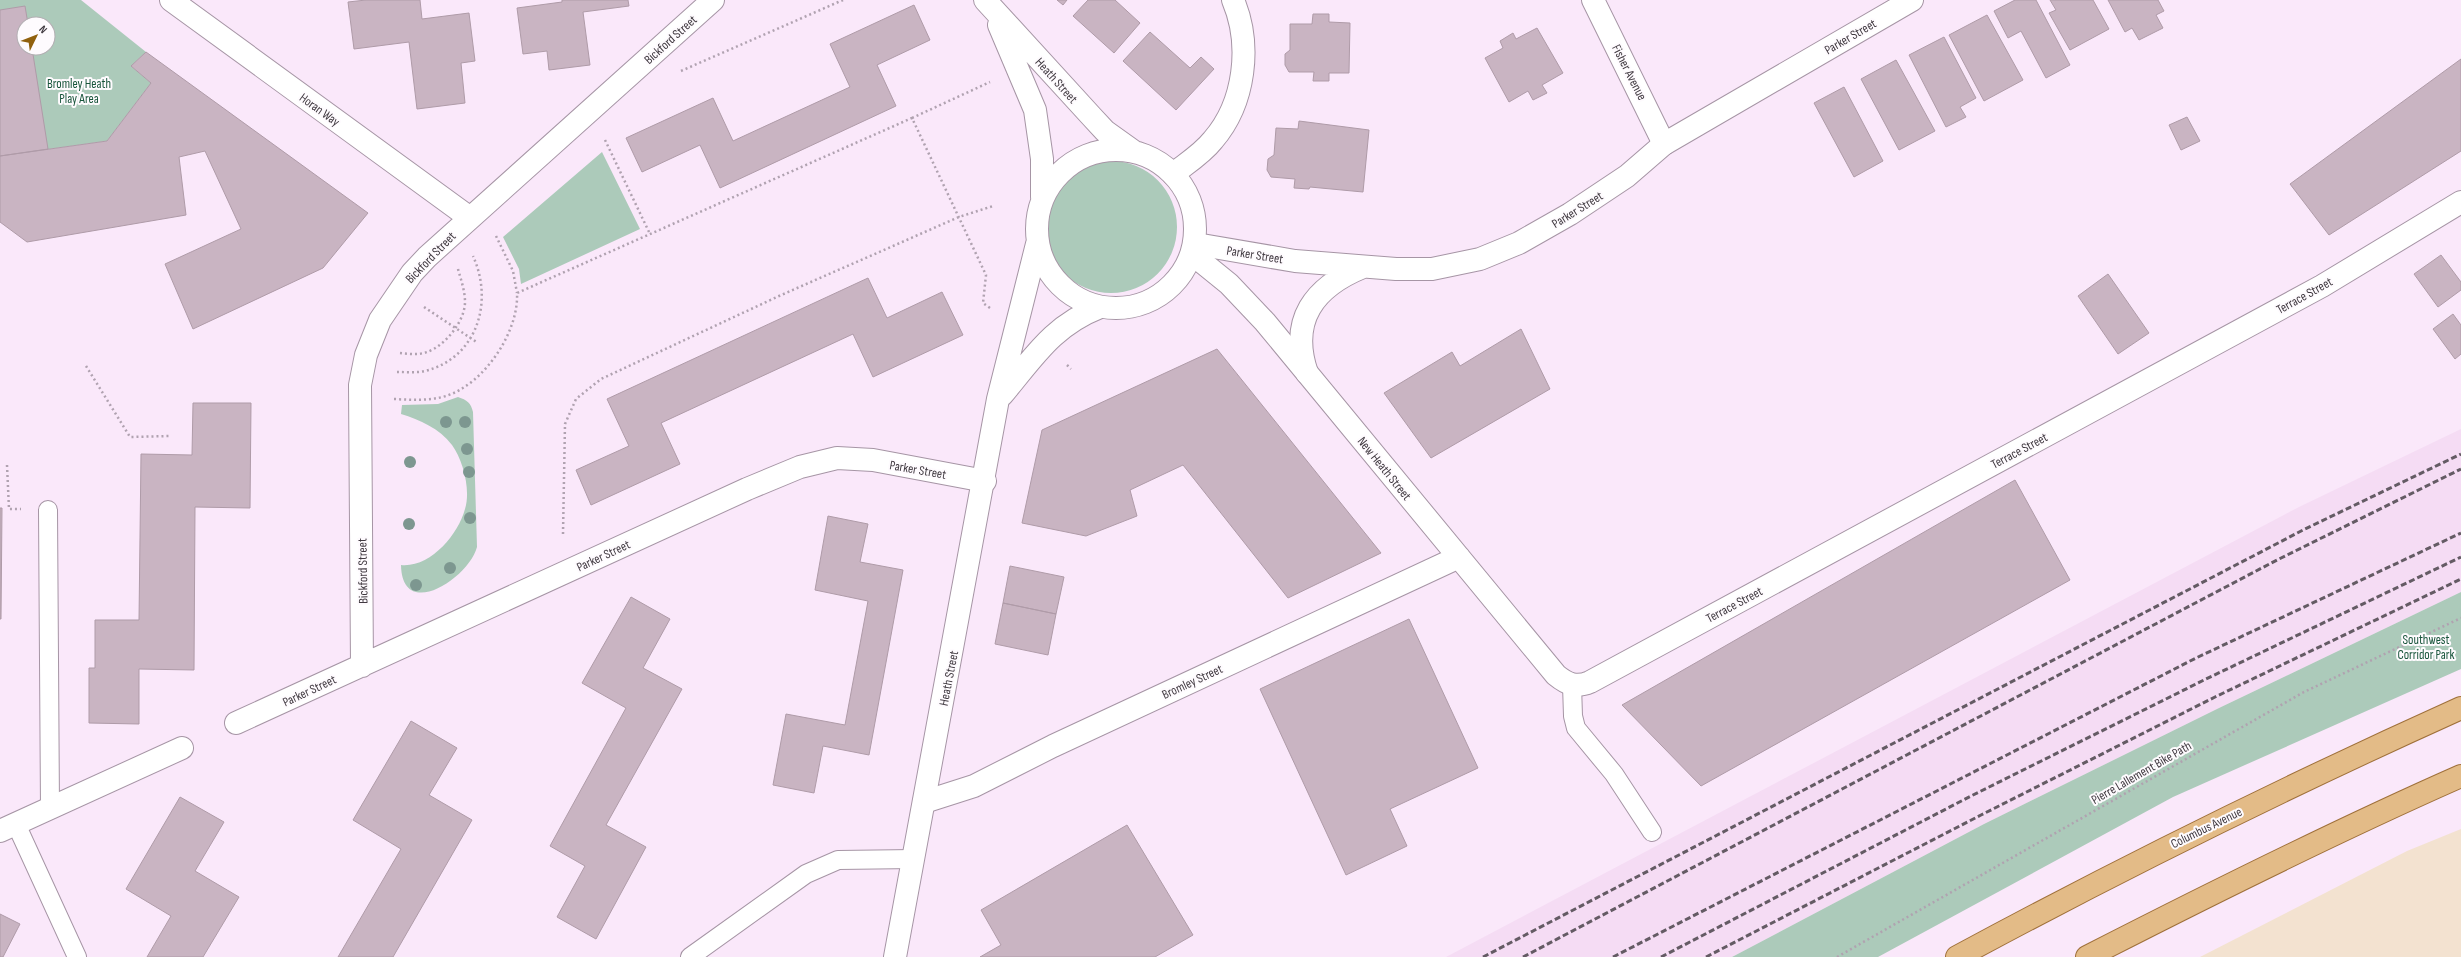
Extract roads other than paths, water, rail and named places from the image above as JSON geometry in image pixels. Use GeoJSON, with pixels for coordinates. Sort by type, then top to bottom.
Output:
{"type":"FeatureCollection","features":[{"type":"Feature","properties":{"kind":"main road","name":"Columbus Avenue"},"geometry":{"type":"LineString","coordinates":[[1957,957],[2154,853],[2372,748],[2461,708]]}},
{"type":"Feature","properties":{"kind":"main road"},"geometry":{"type":"LineString","coordinates":[[2087,957],[2238,880],[2375,814],[2461,776]]}},
{"type":"Feature","properties":{"kind":"street","name":"Horan Way"},"geometry":{"type":"LineString","coordinates":[[171,0],[470,218]]}},
{"type":"Feature","properties":{"kind":"street","name":"Bickford Street"},"geometry":{"type":"LineString","coordinates":[[362,666],[359,400],[363,370],[372,338],[388,305],[412,273],[470,218],[713,0]]}},
{"type":"Feature","properties":{"kind":"street"},"geometry":{"type":"LineString","coordinates":[[1173,174],[1202,152],[1214,140],[1234,107],[1243,67],[1244,45],[1233,0]]}},
{"type":"Feature","properties":{"kind":"street","name":"Fisher Avenue"},"geometry":{"type":"LineString","coordinates":[[1593,0],[1664,144]]}},
{"type":"Feature","properties":{"kind":"street","name":"Parker Street"},"geometry":{"type":"LineString","coordinates":[[1194,249],[1295,261],[1432,269],[1465,264],[1498,253],[1543,230],[1603,193],[1664,144],[1912,0]]}},
{"type":"Feature","properties":{"kind":"street","name":"Heath Street"},"geometry":{"type":"LineString","coordinates":[[986,1],[1105,131],[1133,151]]}},
{"type":"Feature","properties":{"kind":"street","name":"Heath Street"},"geometry":{"type":"LineString","coordinates":[[986,1],[1035,110],[1042,159],[1042,197]]}},
{"type":"Feature","properties":{"kind":"street"},"geometry":{"type":"LineString","coordinates":[[1114,149],[1133,151],[1150,157],[1173,174],[1182,184],[1192,206],[1194,249],[1181,274],[1165,291],[1146,302],[1123,308],[1100,307],[1078,299],[1059,285],[1046,266],[1037,244],[1036,220],[1042,197],[1055,177],[1071,162],[1092,153],[1114,149]]}},
{"type":"Feature","properties":{"kind":"street","name":"Terrace Street"},"geometry":{"type":"LineString","coordinates":[[1572,685],[1590,682],[2322,286],[2461,202]]}},
{"type":"Feature","properties":{"kind":"street","name":"Heath Street"},"geometry":{"type":"LineString","coordinates":[[895,957],[985,480],[998,399],[1037,244]]}},
{"type":"Feature","properties":{"kind":"street","name":"New Heath Street"},"geometry":{"type":"LineString","coordinates":[[1194,249],[1265,322],[1556,675],[1572,685]]}},
{"type":"Feature","properties":{"kind":"street"},"geometry":{"type":"LineString","coordinates":[[1307,373],[1300,342],[1305,315],[1317,297],[1329,284],[1345,274],[1366,266]]}},
{"type":"Feature","properties":{"kind":"street"},"geometry":{"type":"LineString","coordinates":[[998,399],[1058,329],[1072,319],[1100,307]]}},
{"type":"Feature","properties":{"kind":"street","name":"Parker Street"},"geometry":{"type":"LineString","coordinates":[[236,723],[740,492],[806,465],[837,458],[855,458],[985,480]]}},
{"type":"Feature","properties":{"kind":"street","name":"Bromley Street"},"geometry":{"type":"LineString","coordinates":[[924,802],[974,786],[1053,746],[1459,557]]}},
{"type":"Feature","properties":{"kind":"street"},"geometry":{"type":"LineString","coordinates":[[8,827],[182,748]]}},
{"type":"Feature","properties":{"kind":"lane"},"geometry":{"type":"LineString","coordinates":[[48,510],[50,809]]}},
{"type":"Feature","properties":{"kind":"lane"},"geometry":{"type":"LineString","coordinates":[[1572,685],[1573,716],[1576,728],[1614,774],[1652,832]]}},
{"type":"Feature","properties":{"kind":"lane"},"geometry":{"type":"LineString","coordinates":[[8,827],[77,957]]}},
{"type":"Feature","properties":{"kind":"lane"},"geometry":{"type":"LineString","coordinates":[[690,957],[806,874],[832,862],[838,860],[875,858],[914,859]]}},
{"type":"Feature","properties":{"kind":"railway"},"geometry":{"type":"LineString","coordinates":[[1483,957],[2305,529],[2461,454]]}},
{"type":"Feature","properties":{"kind":"railway"},"geometry":{"type":"LineString","coordinates":[[1523,957],[2277,560],[2461,469]]}},
{"type":"Feature","properties":{"kind":"railway"},"geometry":{"type":"LineString","coordinates":[[1613,957],[2196,658],[2461,533]]}},
{"type":"Feature","properties":{"kind":"railway"},"geometry":{"type":"LineString","coordinates":[[1661,957],[1971,796],[2206,679],[2461,557]]}},
{"type":"Feature","properties":{"kind":"railway"},"geometry":{"type":"LineString","coordinates":[[1706,957],[1981,815],[2215,697],[2461,579]]}},
{"type":"Feature","properties":{"kind":"park label","name":"Bromley Heath Play Area"},"geometry":{"type":"Point","coordinates":[79,90]}},
{"type":"Feature","properties":{"kind":"park label","name":"Southwest Corridor Park"},"geometry":{"type":"Point","coordinates":[2426,646]}}]}
